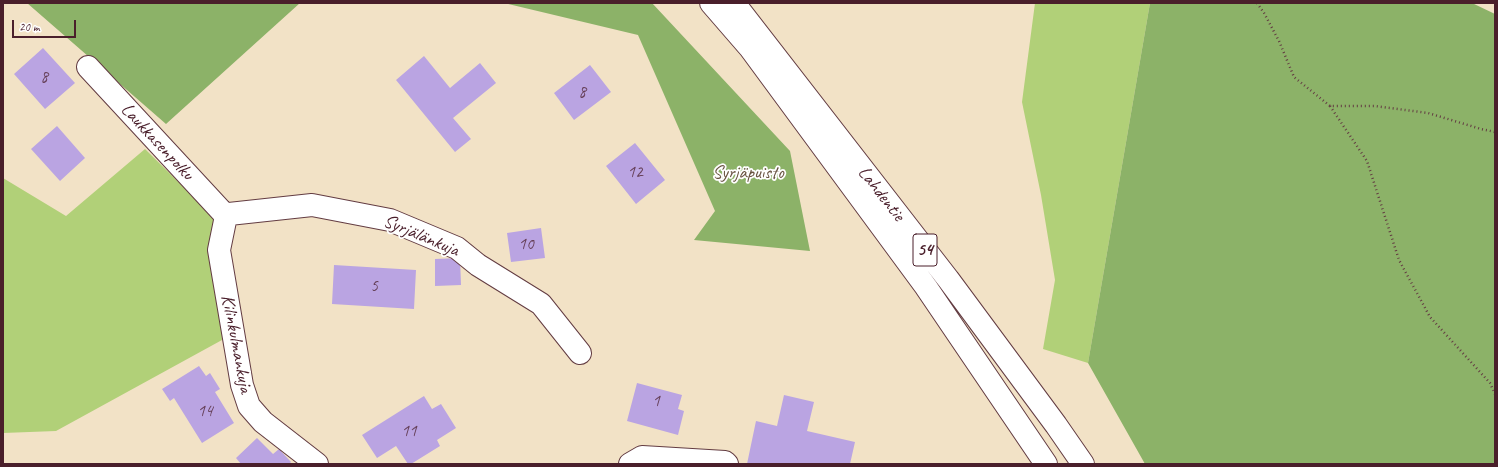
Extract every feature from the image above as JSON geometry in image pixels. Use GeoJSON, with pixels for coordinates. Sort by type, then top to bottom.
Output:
{"type":"FeatureCollection","features":[{"type":"Feature","properties":{"kind":"main road","name":"Lahdentie"},"geometry":{"type":"LineString","coordinates":[[711,3],[750,48],[926,287],[1046,464]]}},
{"type":"Feature","properties":{"kind":"main road","name":"Lahdentie"},"geometry":{"type":"LineString","coordinates":[[734,3],[948,280],[1056,425],[1083,464]]}},
{"type":"Feature","properties":{"kind":"main road","name":"Laukkasenpolku"},"geometry":{"type":"LineString","coordinates":[[88,67],[226,216]]}},
{"type":"Feature","properties":{"kind":"main road","name":"Syrjälänkuja"},"geometry":{"type":"LineString","coordinates":[[226,216],[229,214],[312,205],[390,220],[457,248],[478,265],[541,304],[580,353]]}},
{"type":"Feature","properties":{"kind":"main road","name":"Kilinkulmankuja"},"geometry":{"type":"LineString","coordinates":[[226,216],[219,250],[242,385],[249,406],[263,422],[317,464]]}},
{"type":"Feature","properties":{"kind":"main road"},"geometry":{"type":"LineString","coordinates":[[630,464],[642,457],[725,462],[727,464]]}},
{"type":"Feature","properties":{"kind":"path"},"geometry":{"type":"LineString","coordinates":[[1257,3],[1279,41],[1294,77],[1330,106],[1368,160],[1399,260],[1430,317],[1490,383],[1495,394]]}},
{"type":"Feature","properties":{"kind":"path"},"geometry":{"type":"LineString","coordinates":[[1330,106],[1375,106],[1428,112],[1495,132]]}},
{"type":"Feature","properties":{"kind":"green space"},"geometry":{"type":"Polygon","coordinates":[[[27,3],[300,3],[166,124],[27,3]]]}},
{"type":"Feature","properties":{"kind":"green space","name":"Syrjäpuisto"},"geometry":{"type":"Polygon","coordinates":[[[504,3],[652,3],[790,151],[810,251],[694,240],[715,211],[638,35],[504,3]]]}},
{"type":"Feature","properties":{"kind":"green space"},"geometry":{"type":"Polygon","coordinates":[[[1035,3],[1150,3],[1088,363],[1043,349],[1055,280],[1041,195],[1022,102],[1035,3]]]}},
{"type":"Feature","properties":{"kind":"green space"},"geometry":{"type":"Polygon","coordinates":[[[1150,3],[1472,3],[1495,14],[1495,464],[1145,464],[1088,363],[1150,3]]]}},
{"type":"Feature","properties":{"kind":"green space"},"geometry":{"type":"Polygon","coordinates":[[[145,149],[218,221],[222,340],[56,431],[3,433],[3,178],[66,216],[145,149]]]}},
{"type":"Feature","properties":{"kind":"building"},"geometry":{"type":"Polygon","coordinates":[[[43,48],[75,83],[45,109],[14,74],[43,48]]]}},
{"type":"Feature","properties":{"kind":"building"},"geometry":{"type":"Polygon","coordinates":[[[424,56],[450,88],[480,63],[496,83],[453,118],[471,139],[455,152],[396,80],[424,56]]]}},
{"type":"Feature","properties":{"kind":"building"},"geometry":{"type":"Polygon","coordinates":[[[590,65],[611,92],[574,120],[554,93],[590,65]]]}},
{"type":"Feature","properties":{"kind":"building"},"geometry":{"type":"Polygon","coordinates":[[[57,126],[85,158],[60,181],[31,149],[57,126]]]}},
{"type":"Feature","properties":{"kind":"building"},"geometry":{"type":"Polygon","coordinates":[[[635,143],[665,180],[636,204],[606,166],[635,143]]]}},
{"type":"Feature","properties":{"kind":"building"},"geometry":{"type":"Polygon","coordinates":[[[541,228],[545,258],[511,262],[507,233],[541,228]]]}},
{"type":"Feature","properties":{"kind":"building"},"geometry":{"type":"Polygon","coordinates":[[[460,258],[461,285],[435,286],[435,259],[460,258]]]}},
{"type":"Feature","properties":{"kind":"building"},"geometry":{"type":"Polygon","coordinates":[[[334,265],[416,270],[414,309],[332,304],[334,265]]]}},
{"type":"Feature","properties":{"kind":"building"},"geometry":{"type":"Polygon","coordinates":[[[199,366],[206,376],[210,373],[220,389],[215,392],[234,423],[202,443],[174,398],[170,401],[162,389],[199,366]]]}},
{"type":"Feature","properties":{"kind":"building"},"geometry":{"type":"Polygon","coordinates":[[[637,383],[682,395],[678,409],[684,411],[678,435],[627,421],[637,383]]]}},
{"type":"Feature","properties":{"kind":"building"},"geometry":{"type":"Polygon","coordinates":[[[784,395],[814,402],[807,431],[855,442],[850,464],[747,464],[756,421],[777,426],[784,395]]]}},
{"type":"Feature","properties":{"kind":"building"},"geometry":{"type":"Polygon","coordinates":[[[424,396],[432,409],[441,404],[456,428],[437,440],[440,446],[411,464],[408,464],[396,446],[377,458],[362,435],[424,396]]]}},
{"type":"Feature","properties":{"kind":"building"},"geometry":{"type":"Polygon","coordinates":[[[257,438],[273,454],[279,449],[291,462],[289,464],[241,464],[236,458],[257,438]]]}}]}
